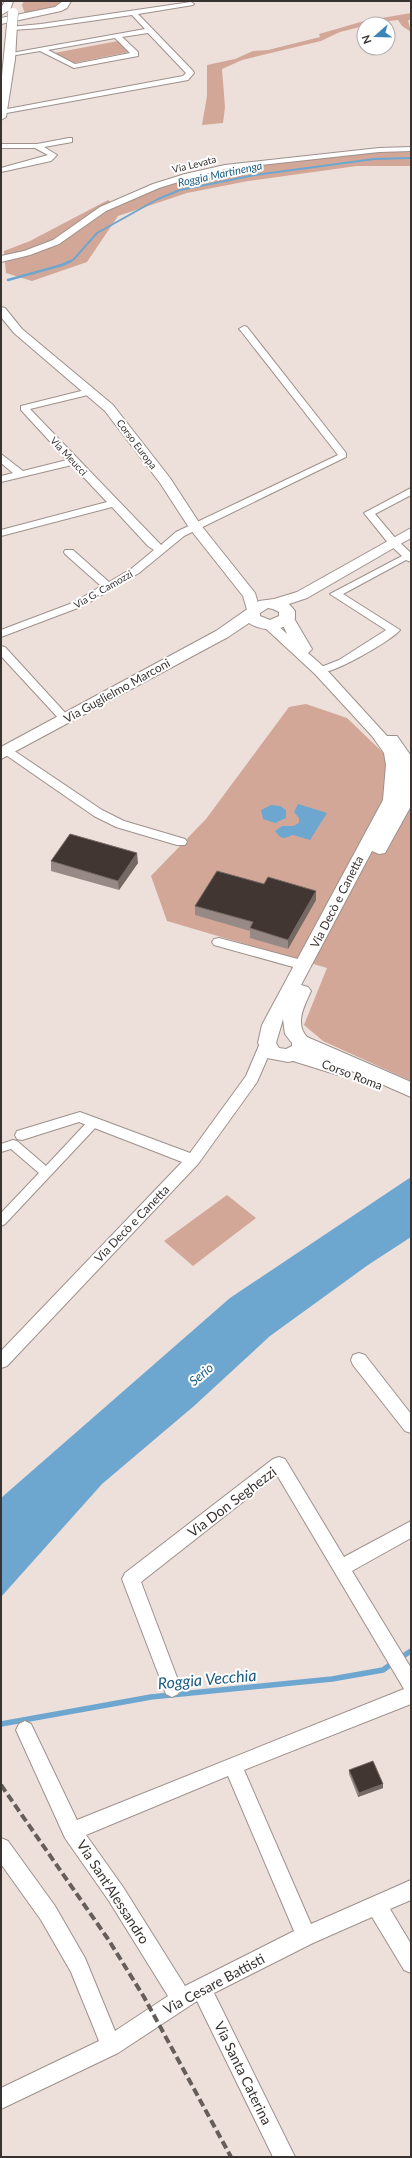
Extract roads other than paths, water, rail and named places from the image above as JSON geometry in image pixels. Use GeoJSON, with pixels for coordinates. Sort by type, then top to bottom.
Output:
{"type":"FeatureCollection","features":[{"type":"Feature","properties":{"kind":"main road"},"geometry":{"type":"LineString","coordinates":[[280,609],[279,624],[257,614],[259,606],[280,609],[411,532]]}},
{"type":"Feature","properties":{"kind":"main road","name":"Via Guglielmo Marconi"},"geometry":{"type":"LineString","coordinates":[[4,752],[233,627],[257,626],[257,614]]}},
{"type":"Feature","properties":{"kind":"street"},"geometry":{"type":"LineString","coordinates":[[1,21],[58,9],[64,6],[67,1]]}},
{"type":"Feature","properties":{"kind":"street"},"geometry":{"type":"LineString","coordinates":[[14,4],[10,52],[1,115],[185,78],[190,73],[133,12]]}},
{"type":"Feature","properties":{"kind":"street"},"geometry":{"type":"LineString","coordinates":[[1,12],[14,4]]}},
{"type":"Feature","properties":{"kind":"street"},"geometry":{"type":"LineString","coordinates":[[12,26],[41,26],[191,4]]}},
{"type":"Feature","properties":{"kind":"street"},"geometry":{"type":"LineString","coordinates":[[10,52],[43,50],[151,30]]}},
{"type":"Feature","properties":{"kind":"street"},"geometry":{"type":"LineString","coordinates":[[1,35],[5,36],[6,45],[10,52]]}},
{"type":"Feature","properties":{"kind":"street"},"geometry":{"type":"LineString","coordinates":[[43,50],[74,66],[135,54],[117,36]]}},
{"type":"Feature","properties":{"kind":"street"},"geometry":{"type":"LineString","coordinates":[[1,146],[37,146],[69,140]]}},
{"type":"Feature","properties":{"kind":"street"},"geometry":{"type":"LineString","coordinates":[[1,170],[52,157],[53,155],[37,146]]}},
{"type":"Feature","properties":{"kind":"street","name":"Via Levata"},"geometry":{"type":"LineString","coordinates":[[1,259],[27,253],[56,242],[103,209],[156,186],[188,176],[225,167],[380,150],[411,149]]}},
{"type":"Feature","properties":{"kind":"street","name":"Corso Europa"},"geometry":{"type":"LineString","coordinates":[[2,311],[18,331],[109,408],[165,481],[257,614],[320,672],[377,733],[392,753],[394,765],[391,800],[366,848]]}},
{"type":"Feature","properties":{"kind":"street","name":"Via G. Camozzi"},"geometry":{"type":"LineString","coordinates":[[1,634],[79,604],[135,571],[180,534],[338,459],[342,455],[244,329]]}},
{"type":"Feature","properties":{"kind":"street","name":"Via Meucci"},"geometry":{"type":"LineString","coordinates":[[89,392],[24,408],[113,504],[152,544],[162,550]]}},
{"type":"Feature","properties":{"kind":"street"},"geometry":{"type":"LineString","coordinates":[[1,457],[9,466],[21,474]]}},
{"type":"Feature","properties":{"kind":"street"},"geometry":{"type":"LineString","coordinates":[[1,479],[74,461]]}},
{"type":"Feature","properties":{"kind":"street"},"geometry":{"type":"LineString","coordinates":[[320,672],[343,662],[394,630],[335,594],[406,559],[369,513],[411,491]]}},
{"type":"Feature","properties":{"kind":"street"},"geometry":{"type":"LineString","coordinates":[[1,533],[113,504]]}},
{"type":"Feature","properties":{"kind":"street"},"geometry":{"type":"LineString","coordinates":[[69,552],[108,587]]}},
{"type":"Feature","properties":{"kind":"street","name":"Corso Europa"},"geometry":{"type":"LineString","coordinates":[[280,609],[295,635],[320,672]]}},
{"type":"Feature","properties":{"kind":"street"},"geometry":{"type":"LineString","coordinates":[[1,649],[65,719]]}},
{"type":"Feature","properties":{"kind":"street","name":"Corso Europa"},"geometry":{"type":"LineString","coordinates":[[352,706],[372,717],[406,752],[409,772],[409,796]]}},
{"type":"Feature","properties":{"kind":"street"},"geometry":{"type":"LineString","coordinates":[[4,752],[98,813],[120,824],[180,842]]}},
{"type":"Feature","properties":{"kind":"street","name":"Via Decò e Canetta"},"geometry":{"type":"LineString","coordinates":[[284,1044],[271,1025],[366,848],[382,828],[409,772]]}},
{"type":"Feature","properties":{"kind":"street","name":"Via Decò e Canetta"},"geometry":{"type":"LineString","coordinates":[[1,1361],[192,1160],[252,1078],[284,1044],[293,1010],[343,912],[409,796]]}},
{"type":"Feature","properties":{"kind":"street"},"geometry":{"type":"LineString","coordinates":[[219,942],[304,964]]}},
{"type":"Feature","properties":{"kind":"street","name":"Corso Roma"},"geometry":{"type":"LineString","coordinates":[[284,1044],[411,1090]]}},
{"type":"Feature","properties":{"kind":"street","name":"Corso Roma"},"geometry":{"type":"LineString","coordinates":[[284,1044],[411,1100]]}},
{"type":"Feature","properties":{"kind":"street"},"geometry":{"type":"LineString","coordinates":[[22,1135],[80,1117],[192,1160]]}},
{"type":"Feature","properties":{"kind":"street"},"geometry":{"type":"LineString","coordinates":[[1,1221],[94,1122]]}},
{"type":"Feature","properties":{"kind":"street"},"geometry":{"type":"LineString","coordinates":[[1,1148],[13,1144],[46,1173]]}},
{"type":"Feature","properties":{"kind":"street"},"geometry":{"type":"LineString","coordinates":[[359,1360],[411,1426]]}},
{"type":"Feature","properties":{"kind":"street","name":"Via Don Seghezzi"},"geometry":{"type":"LineString","coordinates":[[172,1688],[131,1579],[279,1464],[411,1685]]}},
{"type":"Feature","properties":{"kind":"street"},"geometry":{"type":"LineString","coordinates":[[341,1568],[411,1529]]}},
{"type":"Feature","properties":{"kind":"street","name":"Via Sant'Alessandro"},"geometry":{"type":"LineString","coordinates":[[181,1999],[116,1894],[72,1831],[233,1765],[411,1695]]}},
{"type":"Feature","properties":{"kind":"street"},"geometry":{"type":"LineString","coordinates":[[25,1730],[72,1831]]}},
{"type":"Feature","properties":{"kind":"street"},"geometry":{"type":"LineString","coordinates":[[233,1765],[306,1936]]}},
{"type":"Feature","properties":{"kind":"street"},"geometry":{"type":"LineString","coordinates":[[1,1848],[48,1913],[78,1965],[111,2046]]}},
{"type":"Feature","properties":{"kind":"street","name":"Via Cesare Battisti"},"geometry":{"type":"LineString","coordinates":[[1,2099],[111,2046],[181,1999],[306,1936],[411,1890]]}},
{"type":"Feature","properties":{"kind":"street"},"geometry":{"type":"LineString","coordinates":[[376,1905],[411,1963]]}},
{"type":"Feature","properties":{"kind":"street","name":"Via Santa Caterina"},"geometry":{"type":"LineString","coordinates":[[202,1989],[284,2157]]}},
{"type":"Feature","properties":{"kind":"water"},"geometry":{"type":"Polygon","coordinates":[[[298,804],[327,813],[310,840],[293,835],[285,838],[280,837],[275,831],[282,826],[293,826],[299,823],[299,818],[294,812],[298,804]]]}},
{"type":"Feature","properties":{"kind":"water"},"geometry":{"type":"Polygon","coordinates":[[[271,805],[280,806],[286,810],[286,818],[275,823],[263,819],[261,810],[271,805]]]}},
{"type":"Feature","properties":{"kind":"water","name":"Serio"},"geometry":{"type":"Polygon","coordinates":[[[411,1177],[411,1237],[368,1265],[270,1336],[194,1406],[102,1484],[1,1597],[1,1498],[230,1298],[411,1177]]]}},
{"type":"Feature","properties":{"kind":"waterway","name":"Roggia Martinenga"},"geometry":{"type":"LineString","coordinates":[[70,262],[74,259],[97,233],[158,199],[180,190],[255,175],[374,159],[411,158]]}},
{"type":"Feature","properties":{"kind":"waterway","name":"Roggia Martinenga"},"geometry":{"type":"LineString","coordinates":[[8,280],[70,262]]}},
{"type":"Feature","properties":{"kind":"waterway","name":"Roggia Vecchia"},"geometry":{"type":"LineString","coordinates":[[400,1658],[411,1651]]}},
{"type":"Feature","properties":{"kind":"waterway","name":"Roggia Vecchia"},"geometry":{"type":"LineString","coordinates":[[1,1724],[151,1697],[332,1679],[383,1670],[394,1662]]}},
{"type":"Feature","properties":{"kind":"railway"},"geometry":{"type":"LineString","coordinates":[[1,1785],[108,1939],[144,1997],[231,2157]]}}]}
